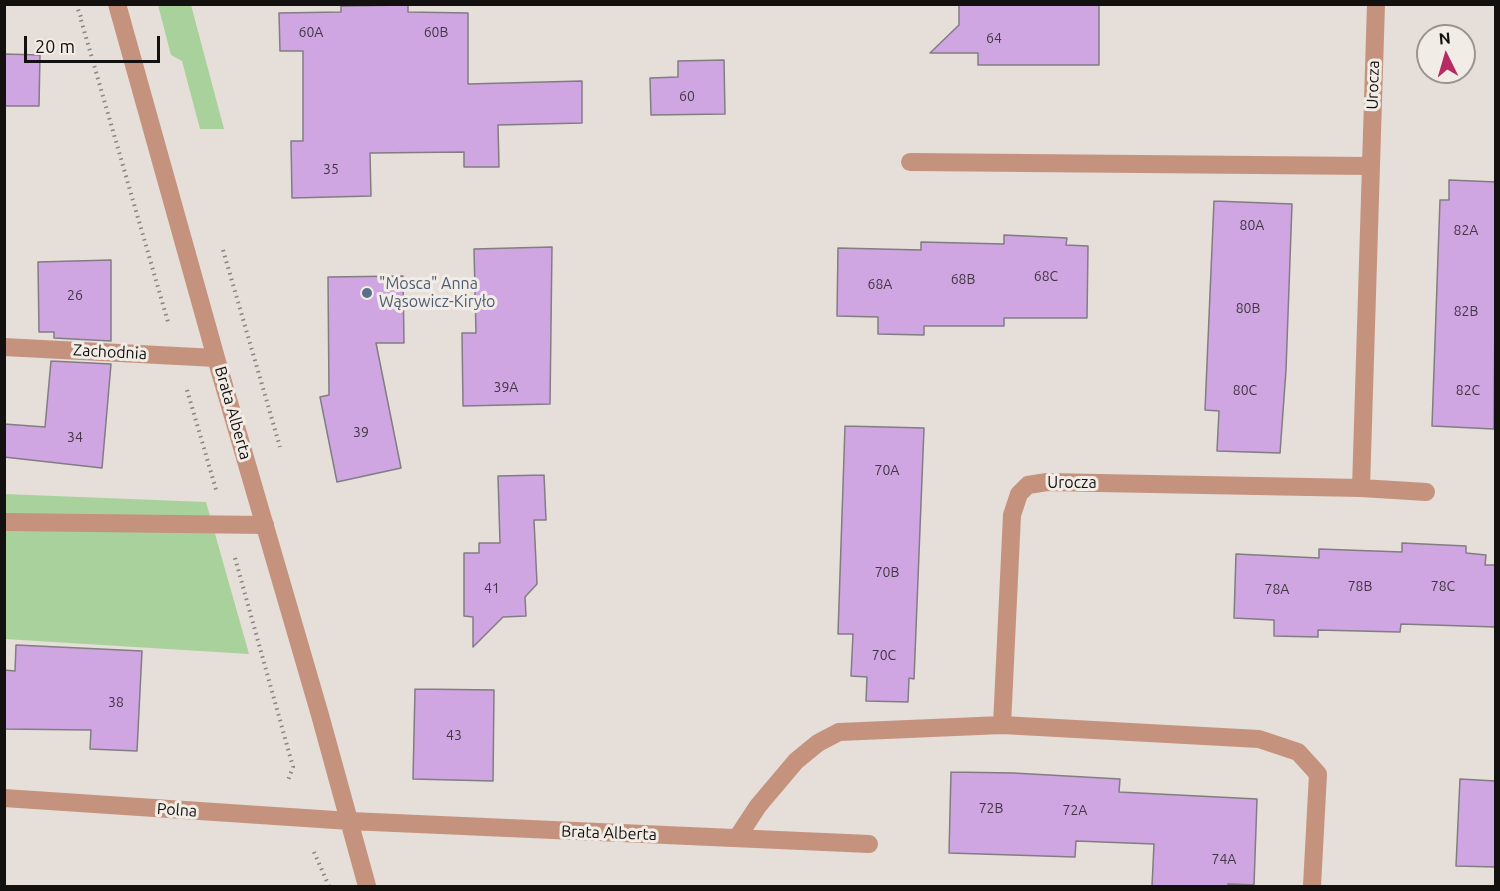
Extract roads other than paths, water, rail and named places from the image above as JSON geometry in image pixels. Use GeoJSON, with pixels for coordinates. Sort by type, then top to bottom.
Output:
{"type":"FeatureCollection","features":[{"type":"Feature","properties":{"kind":"street","name":"Brata Alberta"},"geometry":{"type":"LineString","coordinates":[[117,4],[367,886]]}},
{"type":"Feature","properties":{"kind":"street","name":"Urocza"},"geometry":{"type":"LineString","coordinates":[[1362,488],[1376,4]]}},
{"type":"Feature","properties":{"kind":"street"},"geometry":{"type":"LineString","coordinates":[[910,162],[1371,166]]}},
{"type":"Feature","properties":{"kind":"street","name":"Zachodnia"},"geometry":{"type":"LineString","coordinates":[[4,347],[216,358]]}},
{"type":"Feature","properties":{"kind":"street","name":"Urocza"},"geometry":{"type":"LineString","coordinates":[[1002,725],[1012,515],[1019,494],[1028,485],[1047,482],[1362,488],[1426,492]]}},
{"type":"Feature","properties":{"kind":"street"},"geometry":{"type":"LineString","coordinates":[[4,522],[265,525]]}},
{"type":"Feature","properties":{"kind":"street"},"geometry":{"type":"LineString","coordinates":[[737,838],[758,806],[796,761],[818,743],[839,732],[1002,725],[1259,739],[1298,752],[1318,774],[1312,886]]}},
{"type":"Feature","properties":{"kind":"street","name":"Polna"},"geometry":{"type":"LineString","coordinates":[[4,798],[350,821]]}},
{"type":"Feature","properties":{"kind":"street","name":"Brata Alberta"},"geometry":{"type":"LineString","coordinates":[[350,821],[869,844]]}},
{"type":"Feature","properties":{"kind":"place","name":"\"Mosca\" Anna Wąsowicz-Kiryło"},"geometry":{"type":"Point","coordinates":[367,293]}}]}
